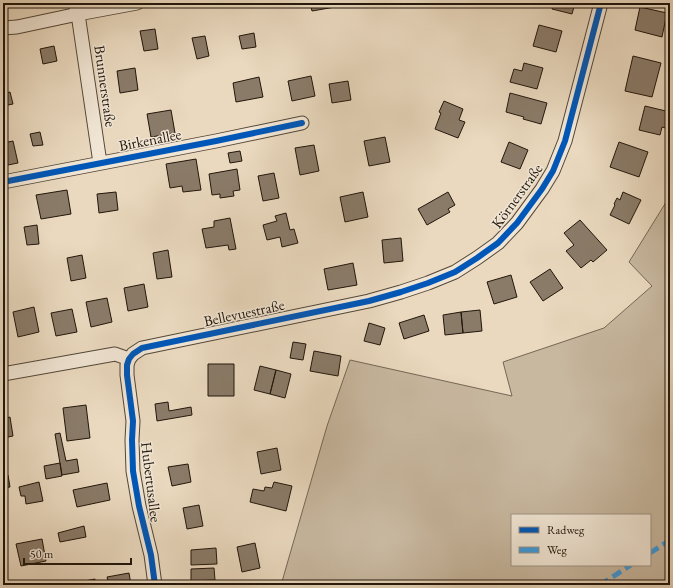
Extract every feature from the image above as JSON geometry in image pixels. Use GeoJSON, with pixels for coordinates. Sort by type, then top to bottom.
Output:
{"type":"FeatureCollection","features":[{"type":"Feature","properties":{"kind":"street"},"geometry":{"type":"LineString","coordinates":[[3,28],[17,27],[77,8],[137,3]]}},
{"type":"Feature","properties":{"kind":"street","name":"Körnerstraße"},"geometry":{"type":"LineString","coordinates":[[369,301],[428,283],[455,272],[498,243],[517,223],[553,171],[565,141],[601,3]]}},
{"type":"Feature","properties":{"kind":"street","name":"Brunnerstraße"},"geometry":{"type":"LineString","coordinates":[[77,8],[100,163]]}},
{"type":"Feature","properties":{"kind":"street","name":"Birkenallee"},"geometry":{"type":"LineString","coordinates":[[3,182],[302,123]]}},
{"type":"Feature","properties":{"kind":"street","name":"Bellevuestraße"},"geometry":{"type":"LineString","coordinates":[[129,359],[133,354],[142,348],[369,301]]}},
{"type":"Feature","properties":{"kind":"street"},"geometry":{"type":"LineString","coordinates":[[3,374],[115,354],[129,359]]}},
{"type":"Feature","properties":{"kind":"street","name":"Hubertusallee"},"geometry":{"type":"LineString","coordinates":[[129,359],[127,365],[127,375],[133,421],[133,471],[139,506],[151,555],[155,585]]}},
{"type":"Feature","properties":{"kind":"shaded area"},"geometry":{"type":"Polygon","coordinates":[[[668,199],[670,200],[670,585],[281,585],[327,426],[350,360],[512,396],[503,362],[604,328],[652,286],[629,262],[668,199]]]}},
{"type":"Feature","properties":{"kind":"building"},"geometry":{"type":"Polygon","coordinates":[[[310,3],[334,3],[335,7],[312,11],[310,3]]]}},
{"type":"Feature","properties":{"kind":"building"},"geometry":{"type":"Polygon","coordinates":[[[553,3],[575,3],[572,14],[552,9],[553,3]]]}},
{"type":"Feature","properties":{"kind":"building"},"geometry":{"type":"Polygon","coordinates":[[[640,7],[667,13],[662,37],[635,30],[640,7]]]}},
{"type":"Feature","properties":{"kind":"building"},"geometry":{"type":"Polygon","coordinates":[[[539,25],[562,31],[556,52],[533,46],[539,25]]]}},
{"type":"Feature","properties":{"kind":"building"},"geometry":{"type":"Polygon","coordinates":[[[155,29],[158,49],[144,51],[140,31],[155,29]]]}},
{"type":"Feature","properties":{"kind":"building"},"geometry":{"type":"Polygon","coordinates":[[[254,33],[256,47],[242,49],[239,36],[254,33]]]}},
{"type":"Feature","properties":{"kind":"building"},"geometry":{"type":"Polygon","coordinates":[[[205,36],[209,56],[197,59],[192,38],[205,36]]]}},
{"type":"Feature","properties":{"kind":"building"},"geometry":{"type":"Polygon","coordinates":[[[54,46],[57,61],[43,64],[40,49],[54,46]]]}},
{"type":"Feature","properties":{"kind":"building"},"geometry":{"type":"Polygon","coordinates":[[[633,56],[661,63],[652,97],[625,91],[633,56]]]}},
{"type":"Feature","properties":{"kind":"building"},"geometry":{"type":"Polygon","coordinates":[[[524,63],[543,68],[537,89],[510,82],[514,69],[522,71],[524,63]]]}},
{"type":"Feature","properties":{"kind":"building"},"geometry":{"type":"Polygon","coordinates":[[[135,68],[138,90],[120,93],[117,71],[135,68]]]}},
{"type":"Feature","properties":{"kind":"building"},"geometry":{"type":"Polygon","coordinates":[[[311,76],[315,96],[292,101],[288,81],[311,76]]]}},
{"type":"Feature","properties":{"kind":"building"},"geometry":{"type":"Polygon","coordinates":[[[259,77],[263,97],[236,102],[233,83],[259,77]]]}},
{"type":"Feature","properties":{"kind":"building"},"geometry":{"type":"Polygon","coordinates":[[[348,81],[351,100],[332,103],[329,84],[348,81]]]}},
{"type":"Feature","properties":{"kind":"building"},"geometry":{"type":"Polygon","coordinates":[[[10,92],[13,104],[3,106],[3,94],[10,92]]]}},
{"type":"Feature","properties":{"kind":"building"},"geometry":{"type":"Polygon","coordinates":[[[510,93],[547,103],[541,124],[506,112],[510,93]]]}},
{"type":"Feature","properties":{"kind":"building"},"geometry":{"type":"Polygon","coordinates":[[[444,101],[463,109],[459,120],[465,122],[458,138],[435,129],[441,113],[439,112],[444,101]]]}},
{"type":"Feature","properties":{"kind":"building"},"geometry":{"type":"Polygon","coordinates":[[[645,106],[670,112],[669,129],[662,127],[660,135],[639,130],[645,106]]]}},
{"type":"Feature","properties":{"kind":"building"},"geometry":{"type":"Polygon","coordinates":[[[171,110],[175,133],[151,137],[147,114],[171,110]]]}},
{"type":"Feature","properties":{"kind":"building"},"geometry":{"type":"Polygon","coordinates":[[[40,132],[43,145],[33,146],[30,134],[40,132]]]}},
{"type":"Feature","properties":{"kind":"building"},"geometry":{"type":"Polygon","coordinates":[[[385,137],[390,162],[369,166],[364,141],[385,137]]]}},
{"type":"Feature","properties":{"kind":"building"},"geometry":{"type":"Polygon","coordinates":[[[13,141],[18,163],[3,166],[3,143],[13,141]]]}},
{"type":"Feature","properties":{"kind":"building"},"geometry":{"type":"Polygon","coordinates":[[[509,142],[528,150],[520,169],[501,162],[509,142]]]}},
{"type":"Feature","properties":{"kind":"building"},"geometry":{"type":"Polygon","coordinates":[[[619,142],[648,152],[639,177],[610,167],[619,142]]]}},
{"type":"Feature","properties":{"kind":"building"},"geometry":{"type":"Polygon","coordinates":[[[314,145],[319,171],[300,175],[295,148],[314,145]]]}},
{"type":"Feature","properties":{"kind":"building"},"geometry":{"type":"Polygon","coordinates":[[[240,151],[242,161],[230,163],[228,153],[240,151]]]}},
{"type":"Feature","properties":{"kind":"building"},"geometry":{"type":"Polygon","coordinates":[[[196,159],[201,190],[183,192],[182,186],[170,188],[166,164],[196,159]]]}},
{"type":"Feature","properties":{"kind":"building"},"geometry":{"type":"Polygon","coordinates":[[[237,169],[240,190],[233,191],[234,196],[220,198],[220,194],[212,195],[209,174],[237,169]]]}},
{"type":"Feature","properties":{"kind":"building"},"geometry":{"type":"Polygon","coordinates":[[[274,173],[279,198],[263,201],[258,176],[274,173]]]}},
{"type":"Feature","properties":{"kind":"building"},"geometry":{"type":"Polygon","coordinates":[[[67,190],[71,214],[41,219],[36,195],[67,190]]]}},
{"type":"Feature","properties":{"kind":"building"},"geometry":{"type":"Polygon","coordinates":[[[116,192],[118,210],[99,213],[97,194],[116,192]]]}},
{"type":"Feature","properties":{"kind":"building"},"geometry":{"type":"Polygon","coordinates":[[[363,192],[368,217],[345,222],[340,197],[363,192]]]}},
{"type":"Feature","properties":{"kind":"building"},"geometry":{"type":"Polygon","coordinates":[[[448,192],[455,205],[448,209],[450,212],[427,225],[418,209],[448,192]]]}},
{"type":"Feature","properties":{"kind":"building"},"geometry":{"type":"Polygon","coordinates":[[[623,192],[641,200],[629,224],[610,215],[617,198],[620,200],[623,192]]]}},
{"type":"Feature","properties":{"kind":"building"},"geometry":{"type":"Polygon","coordinates":[[[286,213],[290,230],[294,229],[298,243],[282,247],[280,237],[267,240],[263,225],[277,221],[275,216],[286,213]]]}},
{"type":"Feature","properties":{"kind":"building"},"geometry":{"type":"Polygon","coordinates":[[[230,218],[236,249],[229,250],[228,245],[206,248],[202,229],[214,227],[214,221],[230,218]]]}},
{"type":"Feature","properties":{"kind":"building"},"geometry":{"type":"Polygon","coordinates":[[[580,220],[607,250],[593,262],[591,260],[581,268],[566,251],[574,245],[564,233],[580,220]]]}},
{"type":"Feature","properties":{"kind":"building"},"geometry":{"type":"Polygon","coordinates":[[[37,225],[39,244],[27,245],[24,227],[37,225]]]}},
{"type":"Feature","properties":{"kind":"building"},"geometry":{"type":"Polygon","coordinates":[[[401,238],[403,261],[384,263],[382,240],[401,238]]]}},
{"type":"Feature","properties":{"kind":"building"},"geometry":{"type":"Polygon","coordinates":[[[168,250],[172,277],[157,279],[153,253],[168,250]]]}},
{"type":"Feature","properties":{"kind":"building"},"geometry":{"type":"Polygon","coordinates":[[[82,255],[86,278],[71,281],[67,258],[82,255]]]}},
{"type":"Feature","properties":{"kind":"building"},"geometry":{"type":"Polygon","coordinates":[[[353,263],[357,285],[328,290],[324,269],[353,263]]]}},
{"type":"Feature","properties":{"kind":"building"},"geometry":{"type":"Polygon","coordinates":[[[550,269],[563,288],[543,301],[530,282],[550,269]]]}},
{"type":"Feature","properties":{"kind":"building"},"geometry":{"type":"Polygon","coordinates":[[[511,275],[517,297],[494,304],[487,282],[511,275]]]}},
{"type":"Feature","properties":{"kind":"building"},"geometry":{"type":"Polygon","coordinates":[[[144,284],[148,307],[128,311],[124,288],[144,284]]]}},
{"type":"Feature","properties":{"kind":"building"},"geometry":{"type":"Polygon","coordinates":[[[107,298],[112,322],[91,327],[86,302],[107,298]]]}},
{"type":"Feature","properties":{"kind":"building"},"geometry":{"type":"Polygon","coordinates":[[[34,307],[39,332],[18,337],[13,312],[34,307]]]}},
{"type":"Feature","properties":{"kind":"building"},"geometry":{"type":"Polygon","coordinates":[[[72,309],[77,332],[56,336],[51,313],[72,309]]]}},
{"type":"Feature","properties":{"kind":"building"},"geometry":{"type":"Polygon","coordinates":[[[480,310],[482,331],[463,333],[461,312],[480,310]]]}},
{"type":"Feature","properties":{"kind":"building"},"geometry":{"type":"Polygon","coordinates":[[[461,312],[463,333],[445,335],[443,315],[461,312]]]}},
{"type":"Feature","properties":{"kind":"building"},"geometry":{"type":"Polygon","coordinates":[[[424,315],[429,331],[404,339],[399,323],[424,315]]]}},
{"type":"Feature","properties":{"kind":"building"},"geometry":{"type":"Polygon","coordinates":[[[369,323],[385,328],[380,345],[364,341],[369,323]]]}},
{"type":"Feature","properties":{"kind":"building"},"geometry":{"type":"Polygon","coordinates":[[[293,342],[306,344],[303,360],[290,358],[293,342]]]}},
{"type":"Feature","properties":{"kind":"building"},"geometry":{"type":"Polygon","coordinates":[[[314,351],[341,356],[338,376],[310,371],[314,351]]]}},
{"type":"Feature","properties":{"kind":"building"},"geometry":{"type":"Polygon","coordinates":[[[208,364],[234,364],[234,396],[208,396],[208,364]]]}},
{"type":"Feature","properties":{"kind":"building"},"geometry":{"type":"Polygon","coordinates":[[[260,366],[276,370],[270,394],[254,390],[260,366]]]}},
{"type":"Feature","properties":{"kind":"building"},"geometry":{"type":"Polygon","coordinates":[[[276,370],[291,374],[285,398],[270,394],[276,370]]]}},
{"type":"Feature","properties":{"kind":"building"},"geometry":{"type":"Polygon","coordinates":[[[168,402],[169,411],[191,407],[192,415],[157,421],[155,404],[168,402]]]}},
{"type":"Feature","properties":{"kind":"building"},"geometry":{"type":"Polygon","coordinates":[[[86,405],[90,438],[67,441],[63,408],[86,405]]]}},
{"type":"Feature","properties":{"kind":"building"},"geometry":{"type":"Polygon","coordinates":[[[10,417],[13,436],[3,438],[3,419],[10,417]]]}},
{"type":"Feature","properties":{"kind":"building"},"geometry":{"type":"Polygon","coordinates":[[[60,433],[66,461],[77,459],[79,472],[62,475],[55,434],[60,433]]]}},
{"type":"Feature","properties":{"kind":"building"},"geometry":{"type":"Polygon","coordinates":[[[277,448],[281,470],[261,474],[257,452],[277,448]]]}},
{"type":"Feature","properties":{"kind":"building"},"geometry":{"type":"Polygon","coordinates":[[[60,463],[62,476],[46,479],[44,466],[60,463]]]}},
{"type":"Feature","properties":{"kind":"building"},"geometry":{"type":"Polygon","coordinates":[[[188,464],[191,482],[172,486],[168,467],[188,464]]]}},
{"type":"Feature","properties":{"kind":"building"},"geometry":{"type":"Polygon","coordinates":[[[8,475],[10,487],[3,488],[3,476],[8,475]]]}},
{"type":"Feature","properties":{"kind":"building"},"geometry":{"type":"Polygon","coordinates":[[[39,482],[43,501],[26,504],[25,496],[21,496],[19,487],[39,482]]]}},
{"type":"Feature","properties":{"kind":"building"},"geometry":{"type":"Polygon","coordinates":[[[274,482],[292,486],[286,511],[250,502],[253,489],[264,491],[265,487],[272,488],[274,482]]]}},
{"type":"Feature","properties":{"kind":"building"},"geometry":{"type":"Polygon","coordinates":[[[107,483],[110,500],[77,507],[73,490],[107,483]]]}},
{"type":"Feature","properties":{"kind":"building"},"geometry":{"type":"Polygon","coordinates":[[[199,505],[203,526],[187,529],[183,508],[199,505]]]}},
{"type":"Feature","properties":{"kind":"building"},"geometry":{"type":"Polygon","coordinates":[[[84,526],[86,537],[60,542],[58,533],[84,526]]]}},
{"type":"Feature","properties":{"kind":"building"},"geometry":{"type":"Polygon","coordinates":[[[42,539],[46,561],[21,566],[16,544],[42,539]]]}},
{"type":"Feature","properties":{"kind":"building"},"geometry":{"type":"Polygon","coordinates":[[[255,543],[260,568],[242,572],[237,547],[255,543]]]}},
{"type":"Feature","properties":{"kind":"building"},"geometry":{"type":"Polygon","coordinates":[[[216,548],[217,564],[191,565],[191,550],[216,548]]]}},
{"type":"Feature","properties":{"kind":"building"},"geometry":{"type":"Polygon","coordinates":[[[214,568],[215,580],[191,581],[191,569],[214,568]]]}},
{"type":"Feature","properties":{"kind":"building"},"geometry":{"type":"Polygon","coordinates":[[[129,573],[131,585],[109,585],[107,577],[129,573]]]}},
{"type":"Feature","properties":{"kind":"building"},"geometry":{"type":"Polygon","coordinates":[[[95,579],[96,585],[74,585],[74,583],[95,579]]]}},
{"type":"Feature","properties":{"kind":"marked path"},"geometry":{"type":"LineString","coordinates":[[651,552],[670,540]]}},
{"type":"Feature","properties":{"kind":"marked path"},"geometry":{"type":"LineString","coordinates":[[600,585],[629,566]]}},
{"type":"Feature","properties":{"kind":"cycle path"},"geometry":{"type":"LineString","coordinates":[[155,585],[151,555],[139,506],[133,471],[133,421],[127,375],[127,365],[129,359],[133,354],[142,348],[369,301],[401,292],[455,272],[498,243],[517,223],[542,189],[553,171],[565,141],[601,3]]}},
{"type":"Feature","properties":{"kind":"cycle path"},"geometry":{"type":"LineString","coordinates":[[3,182],[302,123]]}}]}
